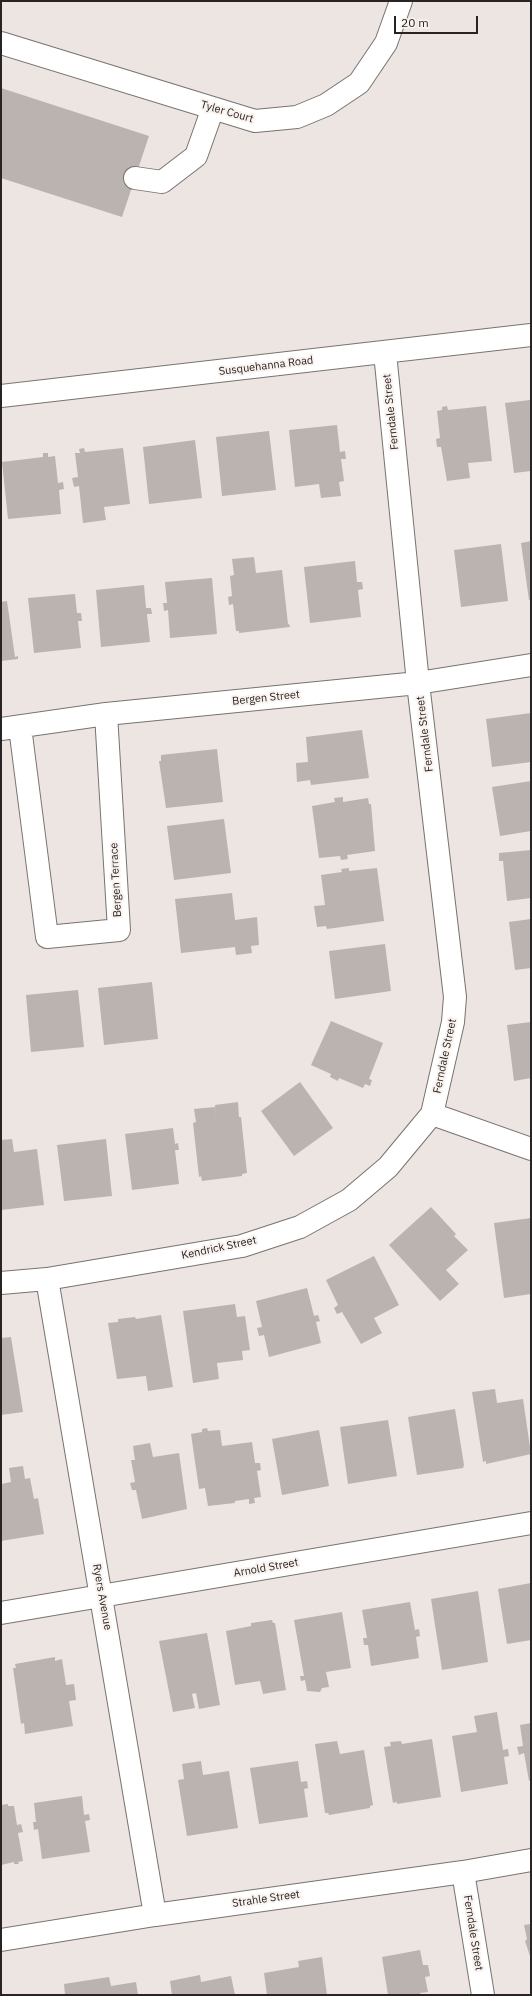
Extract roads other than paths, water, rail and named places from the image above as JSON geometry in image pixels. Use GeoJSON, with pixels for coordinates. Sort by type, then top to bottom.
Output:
{"type":"FeatureCollection","features":[{"type":"Feature","properties":{"kind":"street","name":"Tyler Court"},"geometry":{"type":"LineString","coordinates":[[1,43],[255,121],[297,117],[326,105],[358,83],[386,43],[401,1]]}},
{"type":"Feature","properties":{"kind":"street"},"geometry":{"type":"LineString","coordinates":[[135,178],[162,182],[196,156],[213,108]]}},
{"type":"Feature","properties":{"kind":"street","name":"Susquehanna Road"},"geometry":{"type":"LineString","coordinates":[[1,396],[531,335]]}},
{"type":"Feature","properties":{"kind":"street","name":"Ferndale Street"},"geometry":{"type":"LineString","coordinates":[[385,353],[418,683],[455,997],[453,1022],[432,1114]]}},
{"type":"Feature","properties":{"kind":"street","name":"Bergen Street"},"geometry":{"type":"LineString","coordinates":[[10,728],[106,714],[418,683],[531,665]]}},
{"type":"Feature","properties":{"kind":"street","name":"Bergen Terrace"},"geometry":{"type":"LineString","coordinates":[[10,728],[47,937],[119,930],[106,714]]}},
{"type":"Feature","properties":{"kind":"street"},"geometry":{"type":"LineString","coordinates":[[432,1114],[531,1149]]}},
{"type":"Feature","properties":{"kind":"street","name":"Kendrick Street"},"geometry":{"type":"LineString","coordinates":[[1,1283],[47,1279],[242,1246],[300,1227],[349,1200],[388,1167],[432,1114]]}},
{"type":"Feature","properties":{"kind":"street","name":"Ryers Avenue"},"geometry":{"type":"LineString","coordinates":[[47,1279],[155,1915]]}},
{"type":"Feature","properties":{"kind":"street","name":"Arnold Street"},"geometry":{"type":"LineString","coordinates":[[1,1613],[531,1523]]}},
{"type":"Feature","properties":{"kind":"street","name":"Strahle Street"},"geometry":{"type":"LineString","coordinates":[[1,1940],[155,1915],[463,1872],[531,1860]]}},
{"type":"Feature","properties":{"kind":"street","name":"Ferndale Street"},"geometry":{"type":"LineString","coordinates":[[463,1872],[483,1995]]}}]}
